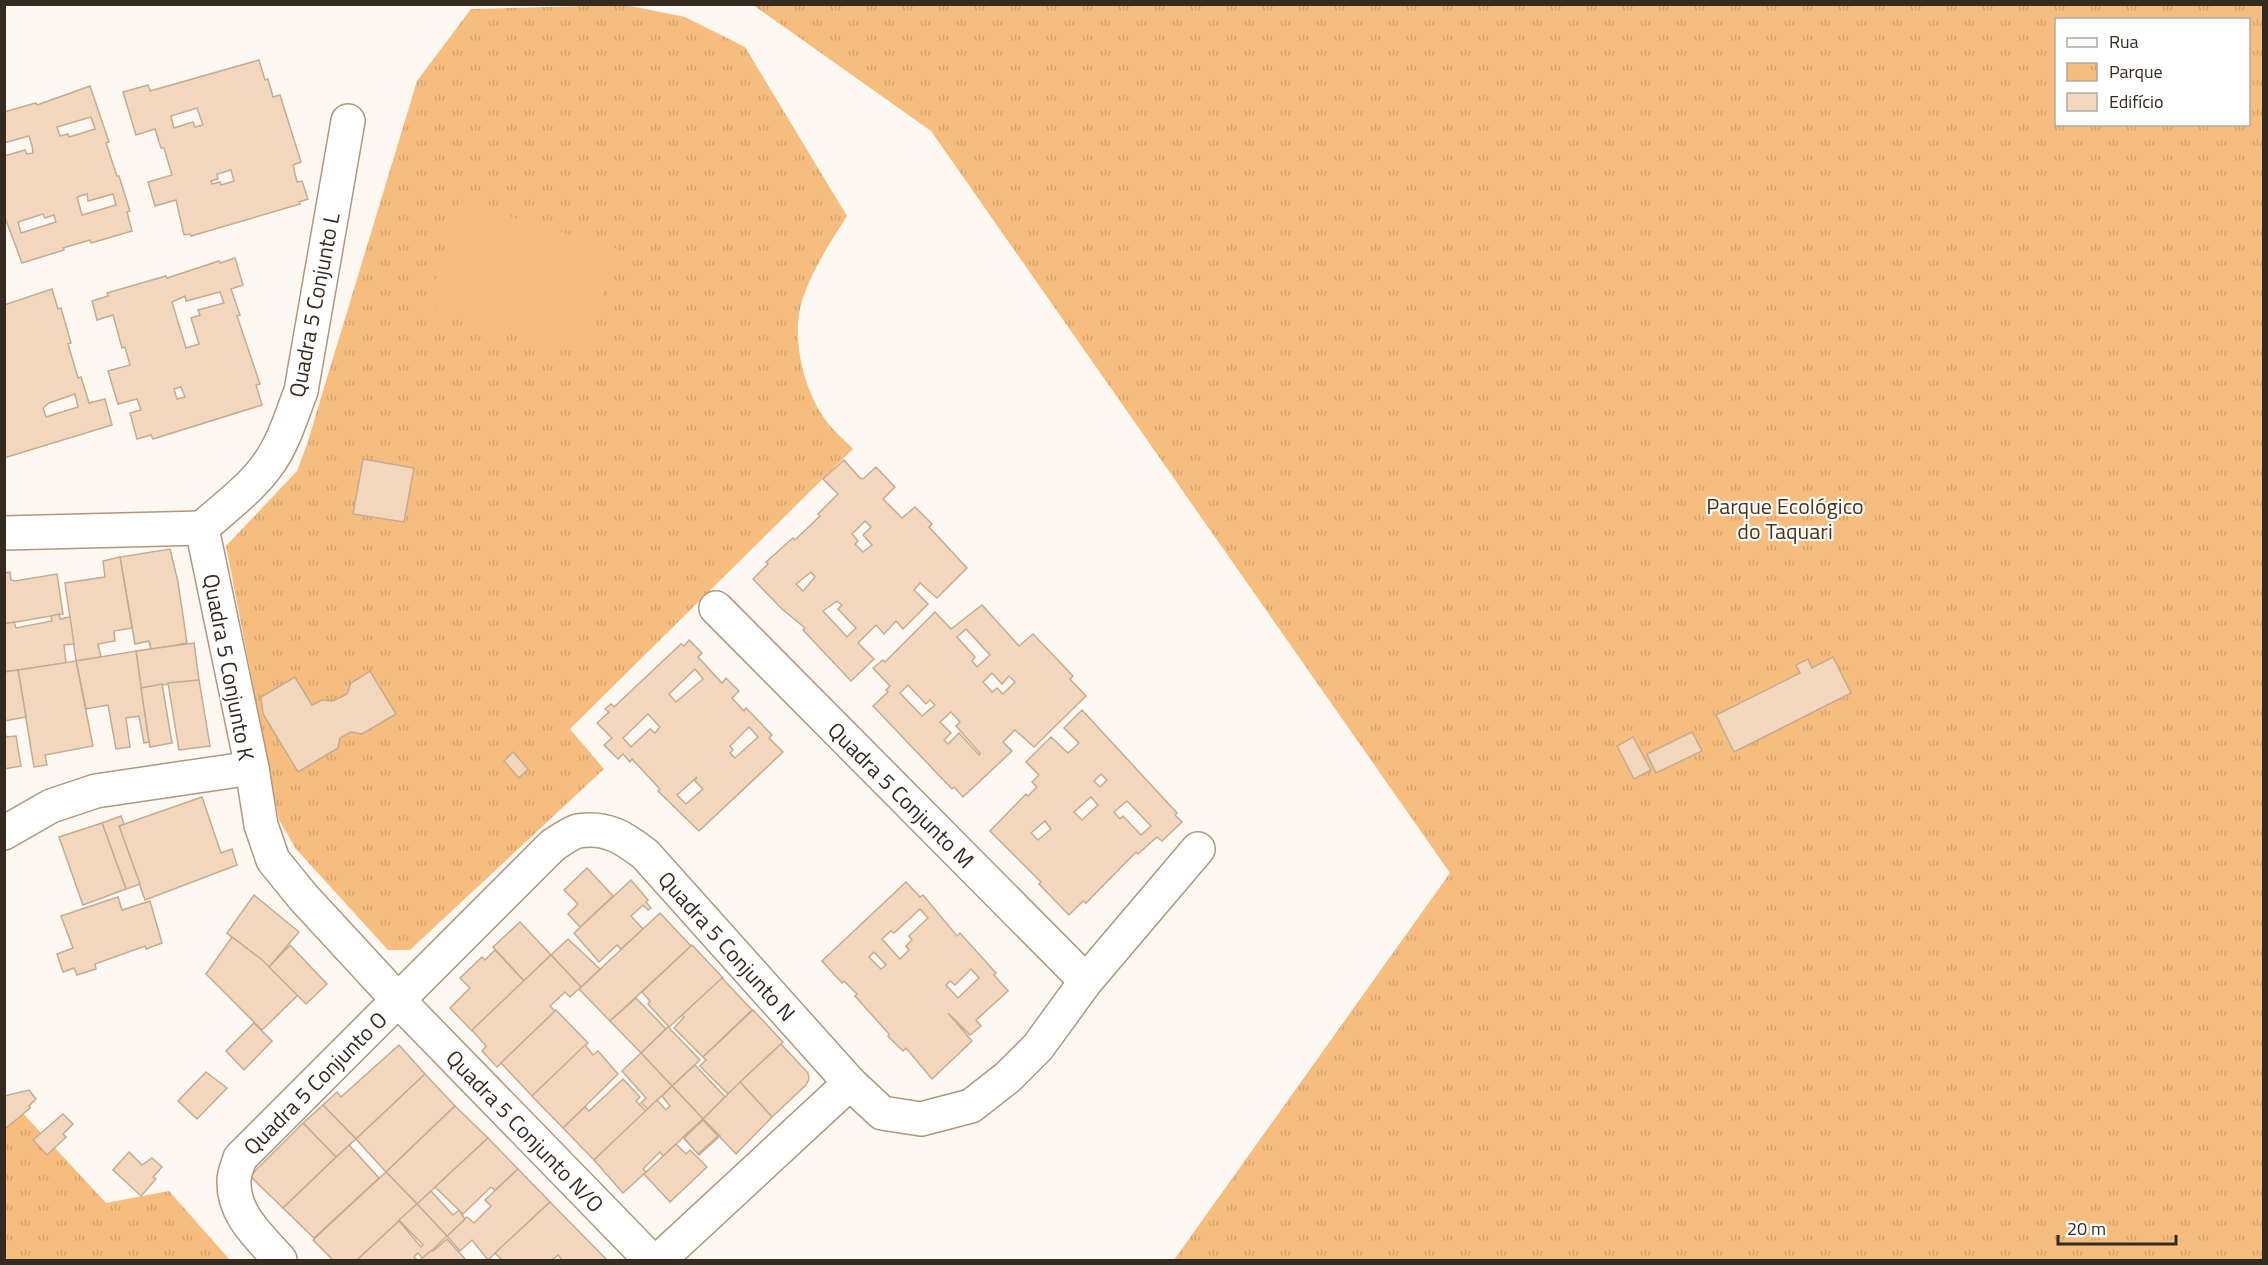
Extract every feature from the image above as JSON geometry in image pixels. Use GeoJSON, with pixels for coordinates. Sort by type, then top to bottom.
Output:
{"type":"FeatureCollection","features":[{"type":"Feature","properties":{"kind":"street","name":"Quadra 5 Conjunto L"},"geometry":{"type":"LineString","coordinates":[[202,528],[269,463],[285,432],[301,391],[348,121]]}},
{"type":"Feature","properties":{"kind":"street"},"geometry":{"type":"LineString","coordinates":[[4,533],[202,528]]}},
{"type":"Feature","properties":{"kind":"street","name":"Quadra 5 Conjunto K"},"geometry":{"type":"LineString","coordinates":[[4,832],[51,806],[96,791],[252,768],[202,528]]}},
{"type":"Feature","properties":{"kind":"street","name":"Quadra 5 Conjunto M"},"geometry":{"type":"LineString","coordinates":[[716,608],[1086,981]]}},
{"type":"Feature","properties":{"kind":"street","name":"Quadra 5 Conjunto N/O"},"geometry":{"type":"LineString","coordinates":[[252,768],[261,825],[273,860],[303,897],[399,1001],[651,1260]]}},
{"type":"Feature","properties":{"kind":"street","name":"Quadra 5 Conjunto N"},"geometry":{"type":"LineString","coordinates":[[399,1001],[553,845],[577,831],[602,831],[620,835],[645,854],[850,1083]]}},
{"type":"Feature","properties":{"kind":"street"},"geometry":{"type":"LineString","coordinates":[[659,1260],[850,1083],[882,1113],[921,1119],[971,1106],[1008,1077],[1038,1047],[1086,981],[1198,849]]}},
{"type":"Feature","properties":{"kind":"street","name":"Quadra 5 Conjunto O"},"geometry":{"type":"LineString","coordinates":[[280,1260],[243,1219],[236,1202],[234,1180],[240,1158],[399,1001]]}},
{"type":"Feature","properties":{"kind":"green space"},"geometry":{"type":"Polygon","coordinates":[[[626,5],[685,17],[745,47],[847,216],[811,278],[802,301],[798,330],[801,362],[817,407],[828,423],[853,449],[570,729],[604,769],[410,950],[388,950],[296,849],[279,820],[226,546],[297,471],[417,81],[471,9],[626,5]]]}},
{"type":"Feature","properties":{"kind":"green space","name":"Parque Ecológico do Taquari"},"geometry":{"type":"Polygon","coordinates":[[[753,5],[2263,5],[2263,1260],[1174,1260],[1450,873],[931,131],[753,5]]]}},
{"type":"Feature","properties":{"kind":"green space"},"geometry":{"type":"Polygon","coordinates":[[[460,201],[617,249],[584,355],[427,307],[460,201]]]}},
{"type":"Feature","properties":{"kind":"green space"},"geometry":{"type":"Polygon","coordinates":[[[4,1093],[106,1203],[169,1191],[230,1260],[5,1260],[4,1093]]]}},
{"type":"Feature","properties":{"kind":"building"},"geometry":{"type":"Polygon","coordinates":[[[259,60],[273,97],[280,95],[301,162],[293,165],[297,182],[302,181],[308,199],[299,202],[300,204],[191,236],[190,234],[184,235],[176,200],[155,206],[148,182],[172,175],[164,148],[161,148],[155,129],[136,135],[123,92],[148,85],[150,91],[259,60]],[[197,108],[171,116],[174,128],[193,122],[195,127],[203,125],[197,108]],[[231,170],[217,174],[218,179],[211,181],[212,184],[220,182],[221,185],[234,181],[231,170]]]}},
{"type":"Feature","properties":{"kind":"building"},"geometry":{"type":"Polygon","coordinates":[[[90,86],[109,142],[106,143],[130,211],[127,212],[132,231],[91,243],[90,240],[22,263],[4,215],[4,156],[25,150],[27,154],[33,153],[29,136],[4,143],[4,112],[36,103],[37,105],[90,86]],[[91,117],[57,127],[60,136],[68,134],[69,137],[95,129],[91,117]],[[87,194],[77,197],[82,215],[116,205],[113,194],[88,201],[87,194]],[[43,214],[18,222],[21,233],[56,222],[54,215],[45,218],[43,214]]]}},
{"type":"Feature","properties":{"kind":"building"},"geometry":{"type":"Polygon","coordinates":[[[235,258],[243,285],[231,289],[240,315],[237,316],[260,384],[256,385],[262,405],[153,439],[151,435],[137,439],[130,413],[141,410],[137,399],[118,404],[108,371],[130,365],[125,347],[122,348],[113,315],[97,320],[92,301],[108,296],[107,293],[166,276],[167,278],[219,261],[220,263],[235,258]],[[220,292],[186,301],[185,296],[172,302],[186,348],[199,344],[191,318],[200,315],[198,310],[224,303],[220,292]],[[181,387],[174,389],[177,399],[185,397],[181,387]]]}},
{"type":"Feature","properties":{"kind":"building"},"geometry":{"type":"Polygon","coordinates":[[[52,289],[58,309],[61,308],[78,378],[81,377],[89,403],[105,399],[112,425],[4,458],[4,305],[52,289]],[[75,394],[49,403],[43,408],[46,417],[78,407],[75,394]]]}},
{"type":"Feature","properties":{"kind":"building"},"geometry":{"type":"Polygon","coordinates":[[[363,459],[414,468],[404,522],[353,514],[363,459]]]}},
{"type":"Feature","properties":{"kind":"building"},"geometry":{"type":"Polygon","coordinates":[[[844,460],[863,479],[876,467],[895,487],[883,499],[902,518],[915,507],[932,524],[929,527],[967,568],[937,598],[920,583],[914,590],[928,604],[903,629],[896,621],[884,634],[876,625],[858,643],[874,659],[851,681],[803,630],[805,628],[782,609],[753,579],[768,564],[766,562],[793,538],[795,540],[820,516],[818,514],[838,494],[823,479],[844,460]],[[865,521],[852,534],[858,541],[855,544],[863,552],[872,545],[863,535],[871,527],[865,521]],[[811,572],[796,584],[803,591],[815,577],[811,572]],[[837,601],[823,611],[847,637],[856,628],[838,609],[842,605],[837,601]]]}},
{"type":"Feature","properties":{"kind":"building"},"geometry":{"type":"Polygon","coordinates":[[[170,549],[178,582],[187,643],[151,650],[149,641],[135,644],[120,557],[170,549]]]}},
{"type":"Feature","properties":{"kind":"building"},"geometry":{"type":"Polygon","coordinates":[[[120,557],[132,628],[114,631],[115,641],[98,644],[101,657],[76,661],[65,583],[105,577],[103,561],[120,557]]]}},
{"type":"Feature","properties":{"kind":"building"},"geometry":{"type":"Polygon","coordinates":[[[10,572],[11,580],[15,581],[57,574],[63,614],[4,624],[4,573],[10,572]]]}},
{"type":"Feature","properties":{"kind":"building"},"geometry":{"type":"Polygon","coordinates":[[[982,605],[1019,646],[1033,634],[1073,676],[1070,679],[1086,696],[1034,747],[1015,730],[1003,742],[1012,751],[963,797],[954,787],[952,789],[873,706],[888,692],[886,690],[890,686],[873,668],[883,660],[885,662],[935,612],[951,629],[982,605]],[[966,629],[957,637],[975,657],[972,661],[977,667],[990,655],[966,629]],[[992,673],[983,682],[992,692],[997,688],[1003,694],[1015,682],[1009,676],[1002,684],[992,673]],[[908,685],[900,693],[922,716],[935,705],[930,700],[926,704],[908,685]],[[951,712],[940,722],[951,733],[944,740],[948,744],[959,733],[979,755],[980,753],[956,726],[960,722],[951,712]]]}},
{"type":"Feature","properties":{"kind":"building"},"geometry":{"type":"Polygon","coordinates":[[[59,614],[60,619],[70,617],[74,644],[64,645],[66,663],[4,672],[4,624],[14,622],[16,628],[52,621],[51,616],[59,614]]]}},
{"type":"Feature","properties":{"kind":"building"},"geometry":{"type":"Polygon","coordinates":[[[689,640],[702,653],[698,657],[722,683],[726,678],[739,691],[732,698],[744,711],[746,708],[772,735],[769,738],[783,752],[699,831],[658,791],[660,789],[632,759],[630,762],[623,754],[618,759],[604,745],[612,738],[597,723],[609,712],[605,709],[611,704],[614,707],[681,644],[684,646],[689,640]],[[695,669],[669,694],[676,702],[703,679],[695,669]],[[648,714],[623,738],[631,747],[650,729],[655,733],[660,727],[648,714]],[[749,727],[730,746],[733,750],[730,753],[735,758],[758,737],[749,727]],[[697,777],[677,795],[686,804],[703,789],[695,781],[697,777]]]}},
{"type":"Feature","properties":{"kind":"building"},"geometry":{"type":"Polygon","coordinates":[[[194,643],[199,680],[141,688],[136,651],[194,643]]]}},
{"type":"Feature","properties":{"kind":"building"},"geometry":{"type":"Polygon","coordinates":[[[136,651],[149,742],[144,743],[139,716],[126,718],[130,747],[116,749],[108,705],[86,709],[76,661],[136,651]]]}},
{"type":"Feature","properties":{"kind":"building"},"geometry":{"type":"Polygon","coordinates":[[[1833,657],[1851,693],[1734,752],[1716,715],[1800,673],[1796,665],[1808,659],[1812,668],[1833,657]]]}},
{"type":"Feature","properties":{"kind":"building"},"geometry":{"type":"Polygon","coordinates":[[[76,661],[93,746],[45,755],[47,765],[34,767],[18,670],[76,661]]]}},
{"type":"Feature","properties":{"kind":"building"},"geometry":{"type":"Polygon","coordinates":[[[18,670],[26,717],[4,721],[4,672],[18,670]]]}},
{"type":"Feature","properties":{"kind":"building"},"geometry":{"type":"Polygon","coordinates":[[[370,671],[396,714],[362,734],[351,732],[340,738],[338,748],[298,772],[263,714],[261,697],[295,677],[312,705],[322,700],[333,701],[347,694],[351,683],[370,671]]]}},
{"type":"Feature","properties":{"kind":"building"},"geometry":{"type":"Polygon","coordinates":[[[199,680],[210,746],[179,750],[168,683],[199,680]]]}},
{"type":"Feature","properties":{"kind":"building"},"geometry":{"type":"Polygon","coordinates":[[[162,684],[172,743],[150,747],[141,688],[162,684]]]}},
{"type":"Feature","properties":{"kind":"building"},"geometry":{"type":"Polygon","coordinates":[[[1082,710],[1177,813],[1175,815],[1182,822],[1162,841],[1157,837],[1138,854],[1136,852],[1086,903],[1083,901],[1069,915],[1039,884],[1041,882],[990,831],[1026,794],[1028,796],[1037,787],[1032,782],[1039,775],[1026,762],[1051,737],[1068,753],[1079,743],[1064,728],[1082,710]],[[1101,774],[1094,781],[1100,787],[1107,780],[1101,774]],[[1091,797],[1074,812],[1082,820],[1098,805],[1091,797]],[[1127,801],[1114,812],[1120,819],[1123,816],[1141,835],[1151,826],[1127,801]],[[1045,821],[1031,833],[1038,840],[1051,829],[1045,821]]]}},
{"type":"Feature","properties":{"kind":"building"},"geometry":{"type":"Polygon","coordinates":[[[4,724],[6,737],[16,736],[21,766],[4,769],[4,724]]]}},
{"type":"Feature","properties":{"kind":"building"},"geometry":{"type":"Polygon","coordinates":[[[1692,732],[1702,751],[1656,773],[1647,754],[1692,732]]]}},
{"type":"Feature","properties":{"kind":"building"},"geometry":{"type":"Polygon","coordinates":[[[1633,737],[1651,770],[1634,779],[1617,746],[1633,737]]]}},
{"type":"Feature","properties":{"kind":"building"},"geometry":{"type":"Polygon","coordinates":[[[513,752],[528,769],[519,778],[504,761],[513,752]]]}},
{"type":"Feature","properties":{"kind":"building"},"geometry":{"type":"Polygon","coordinates":[[[202,797],[221,853],[232,849],[237,865],[145,900],[119,826],[202,797]]]}},
{"type":"Feature","properties":{"kind":"building"},"geometry":{"type":"Polygon","coordinates":[[[121,816],[124,824],[119,826],[140,884],[126,889],[102,823],[121,816]]]}},
{"type":"Feature","properties":{"kind":"building"},"geometry":{"type":"Polygon","coordinates":[[[102,823],[126,889],[83,905],[59,837],[102,823]]]}},
{"type":"Feature","properties":{"kind":"building"},"geometry":{"type":"Polygon","coordinates":[[[587,868],[613,896],[580,927],[568,914],[578,904],[564,890],[587,868]]]}},
{"type":"Feature","properties":{"kind":"building"},"geometry":{"type":"Polygon","coordinates":[[[631,880],[648,900],[646,902],[651,908],[648,910],[643,905],[631,916],[643,929],[621,949],[617,945],[599,962],[574,933],[631,880]]]}},
{"type":"Feature","properties":{"kind":"building"},"geometry":{"type":"Polygon","coordinates":[[[906,882],[920,897],[923,895],[957,936],[960,933],[996,973],[994,975],[1008,991],[976,1020],[981,1026],[970,1035],[948,1013],[972,1041],[932,1079],[906,1048],[903,1051],[888,1036],[889,1034],[855,996],[857,994],[844,981],[842,983],[822,961],[906,882]],[[920,909],[894,933],[891,931],[882,939],[900,959],[909,950],[906,946],[912,940],[909,936],[928,918],[920,909]],[[874,952],[869,957],[881,969],[886,965],[874,952]],[[971,969],[955,985],[950,981],[946,985],[958,998],[979,978],[971,969]]]}},
{"type":"Feature","properties":{"kind":"building"},"geometry":{"type":"Polygon","coordinates":[[[254,895],[299,932],[269,967],[227,933],[254,895]]]}},
{"type":"Feature","properties":{"kind":"building"},"geometry":{"type":"Polygon","coordinates":[[[118,897],[122,910],[150,901],[162,943],[146,949],[145,946],[95,964],[96,969],[77,975],[74,968],[63,972],[57,954],[73,948],[61,916],[118,897]]]}},
{"type":"Feature","properties":{"kind":"building"},"geometry":{"type":"Polygon","coordinates":[[[660,913],[691,946],[610,1021],[579,989],[660,913]]]}},
{"type":"Feature","properties":{"kind":"building"},"geometry":{"type":"Polygon","coordinates":[[[520,922],[551,955],[524,981],[493,947],[520,922]]]}},
{"type":"Feature","properties":{"kind":"building"},"geometry":{"type":"Polygon","coordinates":[[[232,937],[261,959],[298,995],[262,1030],[206,974],[232,937]]]}},
{"type":"Feature","properties":{"kind":"building"},"geometry":{"type":"Polygon","coordinates":[[[568,939],[600,969],[581,987],[551,955],[568,939]]]}},
{"type":"Feature","properties":{"kind":"building"},"geometry":{"type":"Polygon","coordinates":[[[290,945],[327,984],[306,1004],[269,967],[290,945]]]}},
{"type":"Feature","properties":{"kind":"building"},"geometry":{"type":"Polygon","coordinates":[[[692,945],[723,978],[669,1027],[648,1004],[650,1001],[642,992],[692,945]]]}},
{"type":"Feature","properties":{"kind":"building"},"geometry":{"type":"Polygon","coordinates":[[[495,950],[524,981],[472,1031],[450,1008],[470,988],[460,978],[482,957],[485,960],[495,950]]]}},
{"type":"Feature","properties":{"kind":"building"},"geometry":{"type":"Polygon","coordinates":[[[551,955],[581,987],[570,997],[565,992],[550,1006],[555,1011],[497,1067],[482,1051],[486,1046],[472,1030],[551,955]]]}},
{"type":"Feature","properties":{"kind":"building"},"geometry":{"type":"Polygon","coordinates":[[[722,978],[752,1010],[703,1057],[674,1028],[684,1017],[682,1015],[722,978]]]}},
{"type":"Feature","properties":{"kind":"building"},"geometry":{"type":"Polygon","coordinates":[[[636,998],[666,1029],[641,1053],[610,1021],[636,998]]]}},
{"type":"Feature","properties":{"kind":"building"},"geometry":{"type":"Polygon","coordinates":[[[556,1010],[588,1043],[532,1096],[501,1063],[556,1010]]]}},
{"type":"Feature","properties":{"kind":"building"},"geometry":{"type":"Polygon","coordinates":[[[753,1010],[783,1042],[728,1094],[700,1066],[706,1060],[703,1057],[753,1010]]]}},
{"type":"Feature","properties":{"kind":"building"},"geometry":{"type":"Polygon","coordinates":[[[254,1023],[272,1041],[244,1070],[226,1051],[254,1023]]]}},
{"type":"Feature","properties":{"kind":"building"},"geometry":{"type":"Polygon","coordinates":[[[668,1027],[700,1060],[672,1086],[641,1053],[668,1027]]]}},
{"type":"Feature","properties":{"kind":"building"},"geometry":{"type":"Polygon","coordinates":[[[781,1044],[808,1073],[809,1079],[806,1085],[772,1117],[740,1082],[781,1044]]]}},
{"type":"Feature","properties":{"kind":"building"},"geometry":{"type":"Polygon","coordinates":[[[399,1045],[425,1074],[356,1139],[323,1105],[337,1092],[341,1097],[399,1045]]]}},
{"type":"Feature","properties":{"kind":"building"},"geometry":{"type":"Polygon","coordinates":[[[585,1045],[593,1055],[598,1051],[618,1074],[563,1128],[532,1096],[585,1045]]]}},
{"type":"Feature","properties":{"kind":"building"},"geometry":{"type":"Polygon","coordinates":[[[641,1053],[672,1086],[648,1109],[641,1103],[646,1098],[622,1071],[641,1053]]]}},
{"type":"Feature","properties":{"kind":"building"},"geometry":{"type":"Polygon","coordinates":[[[695,1065],[725,1097],[703,1119],[672,1086],[695,1065]]]}},
{"type":"Feature","properties":{"kind":"building"},"geometry":{"type":"Polygon","coordinates":[[[206,1072],[227,1088],[197,1119],[178,1101],[206,1072]]]}},
{"type":"Feature","properties":{"kind":"building"},"geometry":{"type":"Polygon","coordinates":[[[425,1074],[455,1106],[386,1172],[356,1139],[425,1074]]]}},
{"type":"Feature","properties":{"kind":"building"},"geometry":{"type":"Polygon","coordinates":[[[623,1079],[640,1097],[636,1101],[646,1111],[594,1160],[563,1128],[585,1107],[589,1111],[623,1079]]]}},
{"type":"Feature","properties":{"kind":"building"},"geometry":{"type":"Polygon","coordinates":[[[740,1082],[772,1117],[736,1154],[703,1119],[740,1082]]]}},
{"type":"Feature","properties":{"kind":"building"},"geometry":{"type":"Polygon","coordinates":[[[672,1086],[703,1119],[663,1156],[660,1152],[643,1169],[646,1172],[623,1193],[594,1160],[657,1100],[666,1110],[670,1106],[662,1096],[672,1086]]]}},
{"type":"Feature","properties":{"kind":"building"},"geometry":{"type":"Polygon","coordinates":[[[29,1090],[36,1099],[29,1106],[30,1108],[4,1130],[4,1096],[29,1090]]]}},
{"type":"Feature","properties":{"kind":"building"},"geometry":{"type":"Polygon","coordinates":[[[323,1105],[356,1139],[336,1157],[303,1123],[323,1105]]]}},
{"type":"Feature","properties":{"kind":"building"},"geometry":{"type":"Polygon","coordinates":[[[455,1106],[488,1138],[417,1204],[386,1172],[455,1106]]]}},
{"type":"Feature","properties":{"kind":"building"},"geometry":{"type":"Polygon","coordinates":[[[63,1114],[73,1124],[63,1134],[66,1137],[47,1155],[33,1140],[63,1114]]]}},
{"type":"Feature","properties":{"kind":"building"},"geometry":{"type":"Polygon","coordinates":[[[703,1119],[720,1136],[699,1155],[683,1137],[703,1119]]]}},
{"type":"Feature","properties":{"kind":"building"},"geometry":{"type":"Polygon","coordinates":[[[703,1120],[718,1136],[698,1154],[684,1138],[703,1120]]]}},
{"type":"Feature","properties":{"kind":"building"},"geometry":{"type":"Polygon","coordinates":[[[303,1123],[336,1157],[283,1208],[250,1176],[303,1123]]]}},
{"type":"Feature","properties":{"kind":"building"},"geometry":{"type":"Polygon","coordinates":[[[488,1138],[518,1169],[495,1190],[491,1187],[463,1214],[435,1187],[488,1138]]]}},
{"type":"Feature","properties":{"kind":"building"},"geometry":{"type":"Polygon","coordinates":[[[676,1144],[686,1154],[690,1150],[707,1167],[670,1202],[644,1174],[676,1144]]]}},
{"type":"Feature","properties":{"kind":"building"},"geometry":{"type":"Polygon","coordinates":[[[349,1145],[379,1178],[314,1238],[283,1208],[349,1145]]]}},
{"type":"Feature","properties":{"kind":"building"},"geometry":{"type":"Polygon","coordinates":[[[129,1152],[142,1165],[152,1158],[162,1167],[153,1177],[156,1179],[141,1196],[113,1170],[129,1152]]]}},
{"type":"Feature","properties":{"kind":"building"},"geometry":{"type":"Polygon","coordinates":[[[518,1169],[550,1202],[488,1260],[472,1240],[460,1251],[447,1236],[467,1217],[474,1223],[491,1206],[485,1200],[518,1169]]]}},
{"type":"Feature","properties":{"kind":"building"},"geometry":{"type":"Polygon","coordinates":[[[386,1172],[417,1204],[357,1260],[333,1260],[313,1240],[386,1172]]]}},
{"type":"Feature","properties":{"kind":"building"},"geometry":{"type":"Polygon","coordinates":[[[431,1191],[453,1215],[459,1210],[465,1219],[447,1236],[417,1204],[431,1191]]]}},
{"type":"Feature","properties":{"kind":"building"},"geometry":{"type":"Polygon","coordinates":[[[550,1202],[607,1260],[562,1260],[558,1255],[552,1260],[502,1260],[495,1253],[550,1202]]]}},
{"type":"Feature","properties":{"kind":"building"},"geometry":{"type":"Polygon","coordinates":[[[417,1204],[447,1236],[423,1259],[418,1253],[414,1257],[417,1260],[357,1260],[399,1221],[421,1247],[423,1245],[399,1220],[417,1204]]]}},
{"type":"Feature","properties":{"kind":"building"},"geometry":{"type":"Polygon","coordinates":[[[447,1239],[466,1260],[420,1260],[433,1251],[447,1239]]]}}]}
